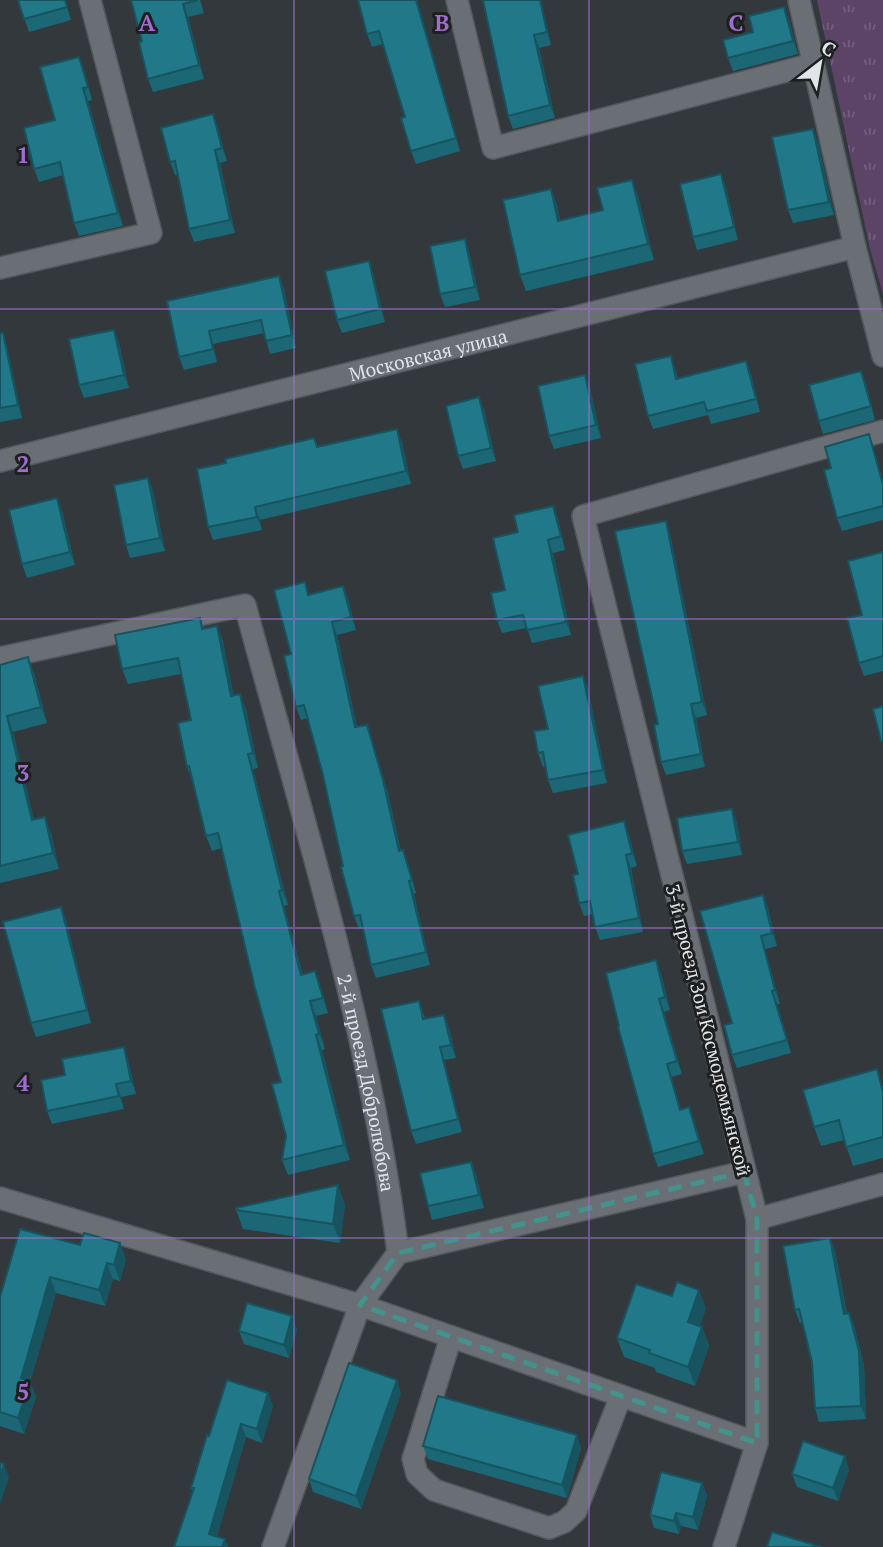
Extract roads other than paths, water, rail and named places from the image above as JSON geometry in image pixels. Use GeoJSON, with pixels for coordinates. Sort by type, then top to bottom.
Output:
{"type":"FeatureCollection","features":[{"type":"Feature","properties":{"kind":"street"},"geometry":{"type":"LineString","coordinates":[[0,268],[151,233],[90,0]]}},
{"type":"Feature","properties":{"kind":"street"},"geometry":{"type":"LineString","coordinates":[[457,0],[493,148],[813,64]]}},
{"type":"Feature","properties":{"kind":"street"},"geometry":{"type":"LineString","coordinates":[[799,0],[855,247],[883,356]]}},
{"type":"Feature","properties":{"kind":"street","name":"Московская улица"},"geometry":{"type":"LineString","coordinates":[[0,461],[855,247]]}},
{"type":"Feature","properties":{"kind":"street","name":"3-й проезд Зои Космодемьянской"},"geometry":{"type":"LineString","coordinates":[[724,1547],[757,1443],[757,1219],[583,516],[883,430]]}},
{"type":"Feature","properties":{"kind":"street","name":"2-й проезд Добролюбова"},"geometry":{"type":"LineString","coordinates":[[0,657],[245,605],[334,938],[375,1108],[398,1253]]}},
{"type":"Feature","properties":{"kind":"street"},"geometry":{"type":"LineString","coordinates":[[273,1547],[360,1305],[398,1253],[744,1172]]}},
{"type":"Feature","properties":{"kind":"street"},"geometry":{"type":"LineString","coordinates":[[757,1219],[883,1184]]}},
{"type":"Feature","properties":{"kind":"street"},"geometry":{"type":"LineString","coordinates":[[0,1198],[360,1305],[757,1443]]}},
{"type":"Feature","properties":{"kind":"street"},"geometry":{"type":"LineString","coordinates":[[451,1337],[413,1459],[417,1474],[434,1490],[549,1528],[564,1522],[576,1511],[621,1396]]}}]}
